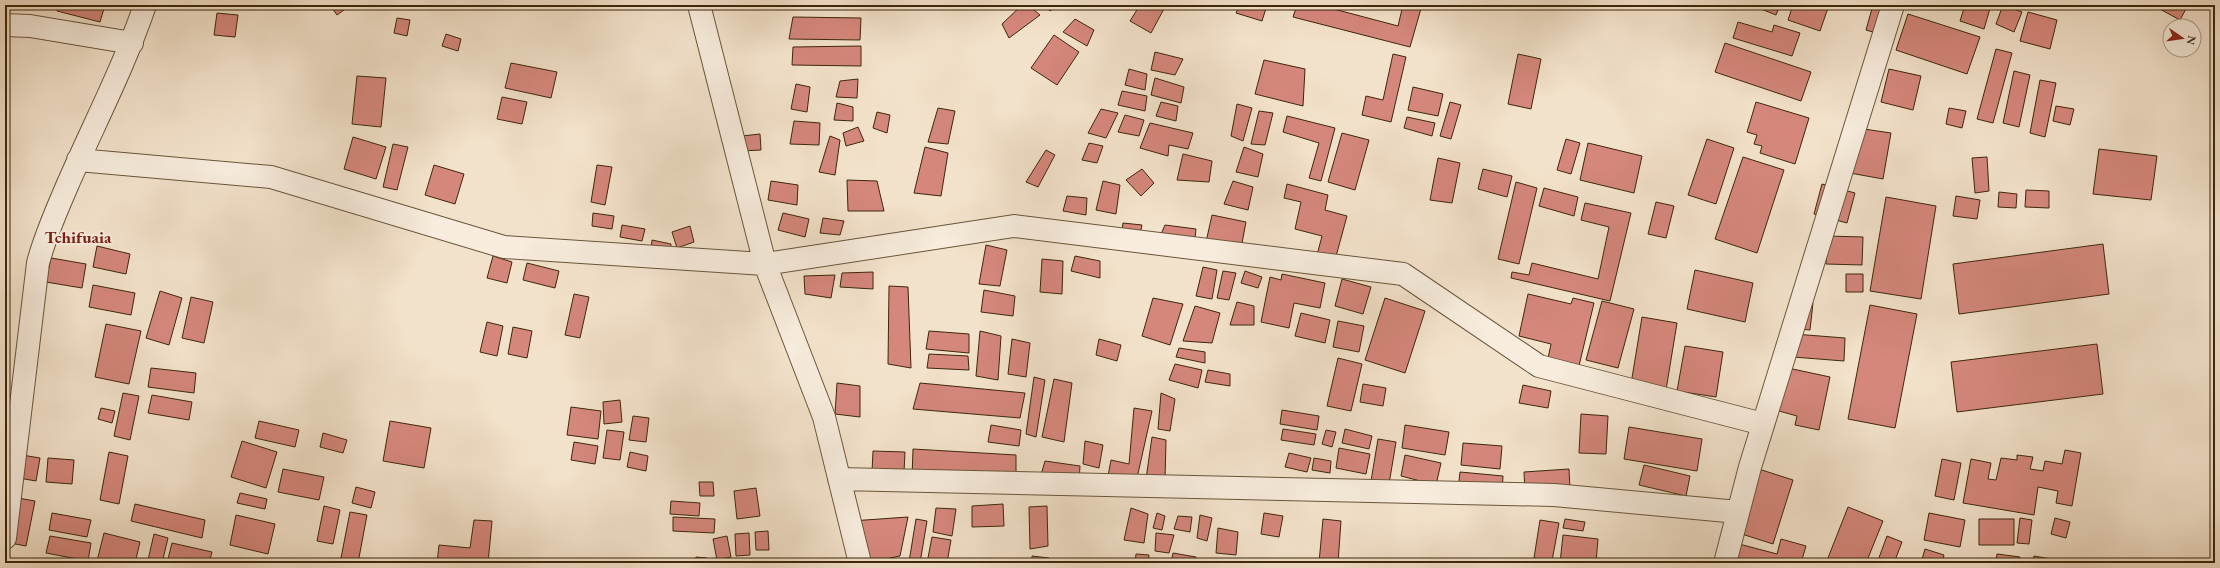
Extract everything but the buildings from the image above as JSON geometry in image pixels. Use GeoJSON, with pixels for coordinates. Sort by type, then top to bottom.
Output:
{"type":"FeatureCollection","features":[{"type":"Feature","properties":{"kind":"street"},"geometry":{"type":"LineString","coordinates":[[5,538],[11,434],[38,263],[44,239],[78,160],[132,43],[145,5]]}},
{"type":"Feature","properties":{"kind":"street"},"geometry":{"type":"LineString","coordinates":[[699,5],[765,264],[824,417],[860,563]]}},
{"type":"Feature","properties":{"kind":"street"},"geometry":{"type":"LineString","coordinates":[[1725,563],[1763,424],[1893,5]]}},
{"type":"Feature","properties":{"kind":"street"},"geometry":{"type":"LineString","coordinates":[[5,25],[30,26],[132,43]]}},
{"type":"Feature","properties":{"kind":"street"},"geometry":{"type":"LineString","coordinates":[[78,160],[272,177],[504,247],[765,264],[1014,226],[1403,274],[1539,366],[1763,424]]}},
{"type":"Feature","properties":{"kind":"street"},"geometry":{"type":"LineString","coordinates":[[839,479],[1554,495],[1738,512]]}},
{"type":"Feature","properties":{"kind":"district","name":"Tchifuaia"},"geometry":{"type":"Point","coordinates":[78,237]}}]}
